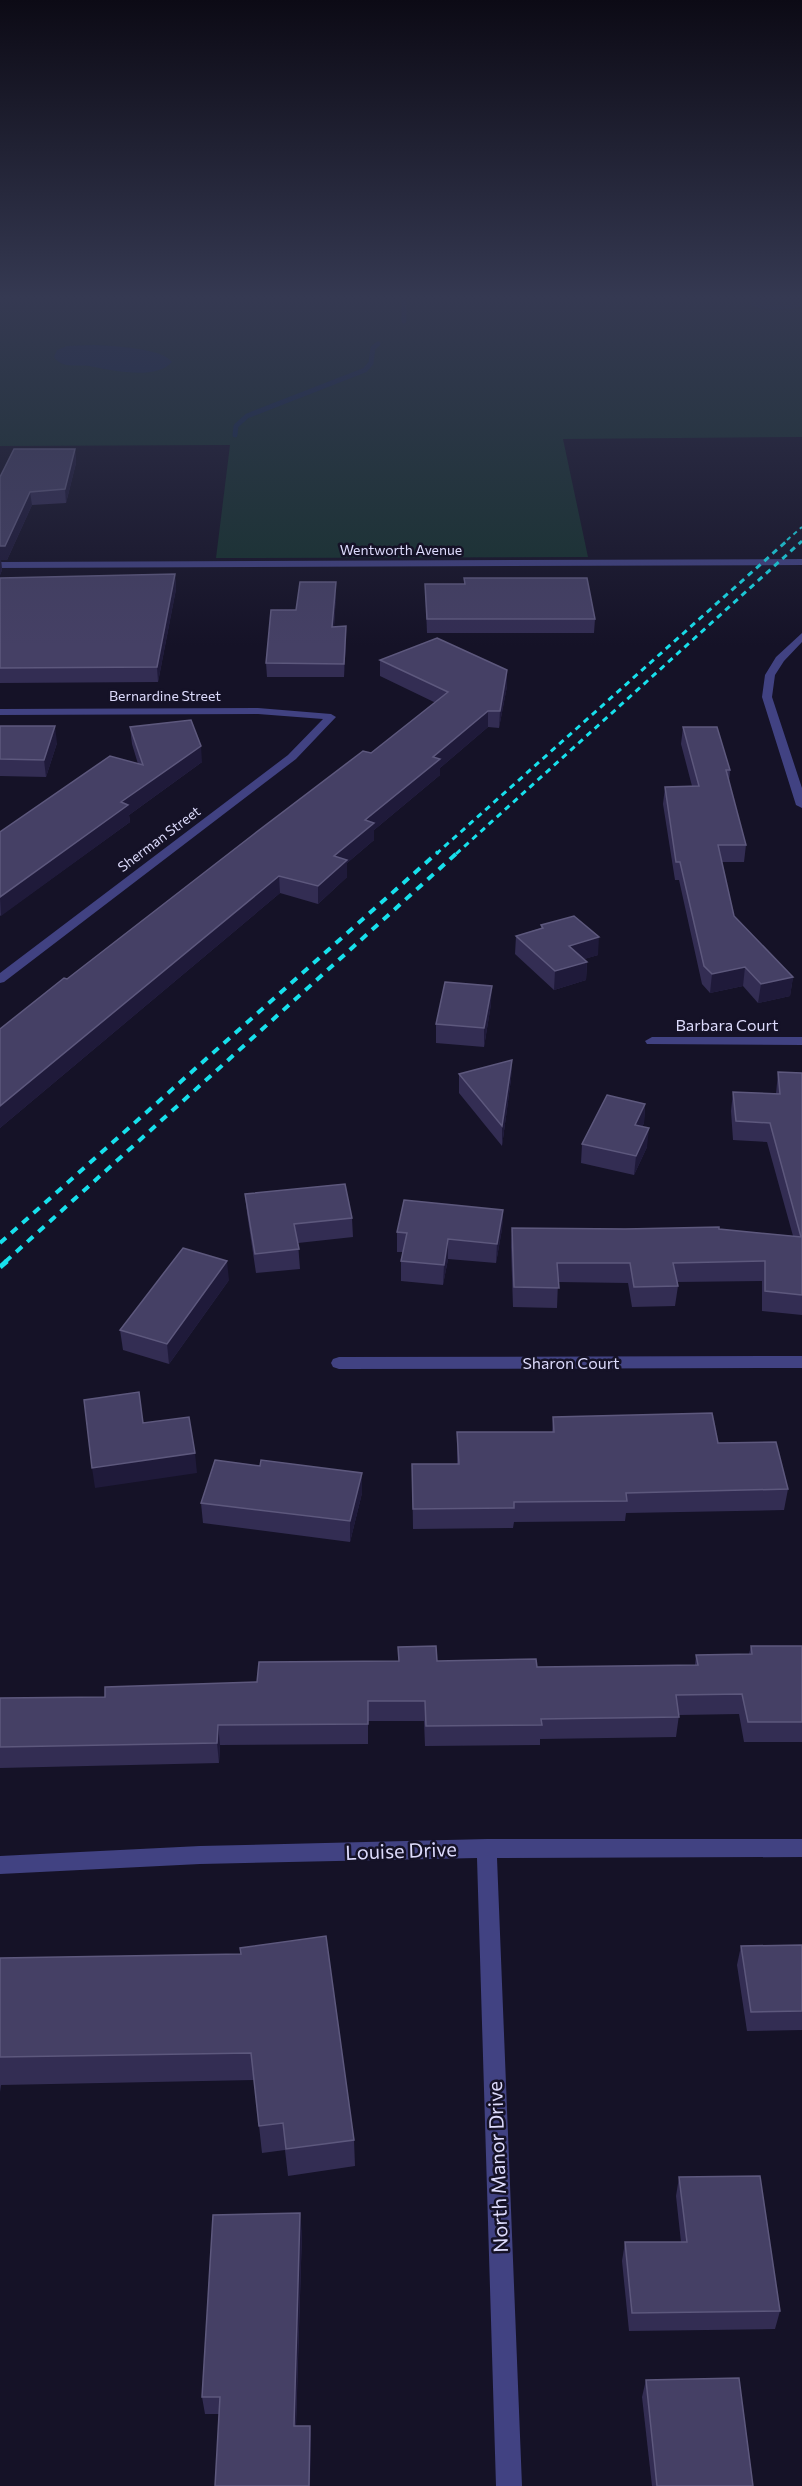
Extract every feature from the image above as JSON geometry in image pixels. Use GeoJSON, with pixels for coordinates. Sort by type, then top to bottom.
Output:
{"type":"FeatureCollection","features":[{"type":"Feature","properties":{"kind":"street","name":"Wentworth Avenue"},"geometry":{"type":"LineString","coordinates":[[0,565],[802,562]]}},
{"type":"Feature","properties":{"kind":"street"},"geometry":{"type":"LineString","coordinates":[[802,636],[780,659],[770,675],[767,697],[802,805]]}},
{"type":"Feature","properties":{"kind":"street","name":"Bernardine Street"},"geometry":{"type":"LineString","coordinates":[[0,711],[258,711],[331,717]]}},
{"type":"Feature","properties":{"kind":"street","name":"Sherman Street"},"geometry":{"type":"LineString","coordinates":[[0,979],[292,757],[331,717]]}},
{"type":"Feature","properties":{"kind":"street"},"geometry":{"type":"LineString","coordinates":[[0,961],[18,966]]}},
{"type":"Feature","properties":{"kind":"street","name":"Barbara Court"},"geometry":{"type":"LineString","coordinates":[[652,1041],[802,1041]]}},
{"type":"Feature","properties":{"kind":"street","name":"Sharon Court"},"geometry":{"type":"LineString","coordinates":[[339,1363],[802,1362]]}},
{"type":"Feature","properties":{"kind":"street","name":"Louise Drive"},"geometry":{"type":"LineString","coordinates":[[0,1865],[90,1859],[487,1848],[802,1848]]}},
{"type":"Feature","properties":{"kind":"street","name":"North Manor Drive"},"geometry":{"type":"LineString","coordinates":[[487,1848],[510,2486]]}},
{"type":"Feature","properties":{"kind":"green space"},"geometry":{"type":"Polygon","coordinates":[[[0,414],[802,414],[802,437],[563,439],[588,557],[216,558],[230,445],[0,446],[0,414]]]}},
{"type":"Feature","properties":{"kind":"building"},"geometry":{"type":"Polygon","coordinates":[[[14,449],[75,449],[65,489],[30,492],[5,546],[0,546],[0,477],[14,449]]]}},
{"type":"Feature","properties":{"kind":"building"},"geometry":{"type":"Polygon","coordinates":[[[175,574],[157,667],[0,668],[0,578],[175,574]]]}},
{"type":"Feature","properties":{"kind":"building"},"geometry":{"type":"Polygon","coordinates":[[[464,578],[587,578],[595,619],[427,619],[425,584],[465,584],[464,578]]]}},
{"type":"Feature","properties":{"kind":"building"},"geometry":{"type":"Polygon","coordinates":[[[300,582],[336,582],[332,627],[346,626],[344,664],[266,663],[271,610],[296,610],[300,582]]]}},
{"type":"Feature","properties":{"kind":"building"},"geometry":{"type":"Polygon","coordinates":[[[437,638],[507,670],[500,711],[488,711],[433,757],[440,759],[365,820],[374,823],[334,856],[347,860],[318,886],[279,876],[0,1106],[0,1029],[363,751],[371,753],[448,692],[380,660],[437,638]]]}},
{"type":"Feature","properties":{"kind":"building"},"geometry":{"type":"Polygon","coordinates":[[[191,720],[201,746],[121,802],[128,805],[0,897],[0,832],[110,756],[143,765],[130,727],[191,720]]]}},
{"type":"Feature","properties":{"kind":"building"},"geometry":{"type":"Polygon","coordinates":[[[0,726],[55,726],[44,760],[0,759],[0,726]]]}},
{"type":"Feature","properties":{"kind":"building"},"geometry":{"type":"Polygon","coordinates":[[[683,727],[717,727],[730,770],[726,770],[746,845],[718,845],[734,916],[793,977],[761,984],[745,967],[712,974],[704,966],[680,862],[676,862],[665,787],[699,786],[683,727]]]}},
{"type":"Feature","properties":{"kind":"building"},"geometry":{"type":"Polygon","coordinates":[[[574,916],[599,937],[569,946],[587,962],[555,971],[516,936],[543,928],[541,925],[574,916]]]}},
{"type":"Feature","properties":{"kind":"building"},"geometry":{"type":"Polygon","coordinates":[[[445,982],[492,986],[484,1028],[436,1024],[445,982]]]}},
{"type":"Feature","properties":{"kind":"building"},"geometry":{"type":"Polygon","coordinates":[[[512,1060],[502,1126],[459,1074],[512,1060]]]}},
{"type":"Feature","properties":{"kind":"building"},"geometry":{"type":"Polygon","coordinates":[[[778,1072],[802,1073],[802,1295],[765,1291],[765,1261],[673,1263],[678,1286],[634,1287],[630,1263],[557,1263],[559,1288],[514,1287],[512,1228],[719,1227],[719,1229],[801,1237],[770,1123],[736,1121],[733,1092],[780,1094],[778,1072]]]}},
{"type":"Feature","properties":{"kind":"building"},"geometry":{"type":"Polygon","coordinates":[[[607,1095],[645,1104],[635,1125],[649,1128],[636,1156],[582,1144],[607,1095]]]}},
{"type":"Feature","properties":{"kind":"building"},"geometry":{"type":"Polygon","coordinates":[[[345,1184],[352,1218],[294,1224],[299,1249],[255,1254],[245,1194],[345,1184]]]}},
{"type":"Feature","properties":{"kind":"building"},"geometry":{"type":"Polygon","coordinates":[[[404,1200],[503,1210],[497,1244],[448,1239],[444,1265],[401,1261],[407,1233],[397,1232],[404,1200]]]}},
{"type":"Feature","properties":{"kind":"building"},"geometry":{"type":"Polygon","coordinates":[[[183,1248],[227,1261],[167,1344],[120,1330],[183,1248]]]}},
{"type":"Feature","properties":{"kind":"building"},"geometry":{"type":"Polygon","coordinates":[[[139,1392],[143,1423],[189,1417],[195,1453],[92,1468],[84,1400],[139,1392]]]}},
{"type":"Feature","properties":{"kind":"building"},"geometry":{"type":"Polygon","coordinates":[[[712,1413],[718,1443],[776,1442],[788,1489],[626,1493],[627,1501],[514,1502],[514,1508],[413,1509],[412,1464],[459,1464],[457,1432],[554,1432],[553,1417],[712,1413]]]}},
{"type":"Feature","properties":{"kind":"building"},"geometry":{"type":"Polygon","coordinates":[[[215,1460],[260,1466],[261,1460],[362,1473],[350,1521],[201,1503],[215,1460]]]}},
{"type":"Feature","properties":{"kind":"building"},"geometry":{"type":"Polygon","coordinates":[[[436,1646],[437,1661],[536,1659],[537,1667],[698,1665],[696,1655],[752,1654],[751,1646],[802,1646],[802,1722],[748,1722],[742,1694],[676,1695],[679,1717],[541,1719],[542,1725],[426,1726],[425,1701],[368,1701],[368,1724],[218,1725],[217,1743],[0,1747],[0,1698],[105,1697],[105,1687],[257,1682],[259,1662],[399,1661],[398,1647],[436,1646]]]}},
{"type":"Feature","properties":{"kind":"building"},"geometry":{"type":"Polygon","coordinates":[[[326,1936],[354,2140],[286,2149],[283,2123],[259,2126],[251,2053],[0,2057],[0,1958],[241,1954],[240,1948],[326,1936]]]}},
{"type":"Feature","properties":{"kind":"building"},"geometry":{"type":"Polygon","coordinates":[[[802,1945],[802,2011],[751,2012],[741,1946],[802,1945]]]}},
{"type":"Feature","properties":{"kind":"building"},"geometry":{"type":"Polygon","coordinates":[[[760,2176],[780,2311],[632,2313],[625,2242],[687,2242],[679,2177],[760,2176]]]}},
{"type":"Feature","properties":{"kind":"building"},"geometry":{"type":"Polygon","coordinates":[[[300,2213],[294,2426],[310,2426],[309,2486],[215,2486],[220,2397],[202,2397],[213,2215],[300,2213]]]}},
{"type":"Feature","properties":{"kind":"building"},"geometry":{"type":"Polygon","coordinates":[[[739,2378],[753,2486],[657,2486],[646,2380],[739,2378]]]}},
{"type":"Feature","properties":{"kind":"waterway"},"geometry":{"type":"LineString","coordinates":[[235,435],[236,426],[252,414]]}},
{"type":"Feature","properties":{"kind":"railway"},"geometry":{"type":"LineString","coordinates":[[787,540],[802,527]]}},
{"type":"Feature","properties":{"kind":"railway"},"geometry":{"type":"LineString","coordinates":[[436,854],[789,539]]}},
{"type":"Feature","properties":{"kind":"railway"},"geometry":{"type":"LineString","coordinates":[[456,854],[802,541]]}},
{"type":"Feature","properties":{"kind":"railway"},"geometry":{"type":"LineString","coordinates":[[0,1243],[438,852]]}},
{"type":"Feature","properties":{"kind":"railway"},"geometry":{"type":"LineString","coordinates":[[5,1262],[458,852]]}},
{"type":"Feature","properties":{"kind":"railway"},"geometry":{"type":"LineString","coordinates":[[0,1267],[7,1261]]}}]}
